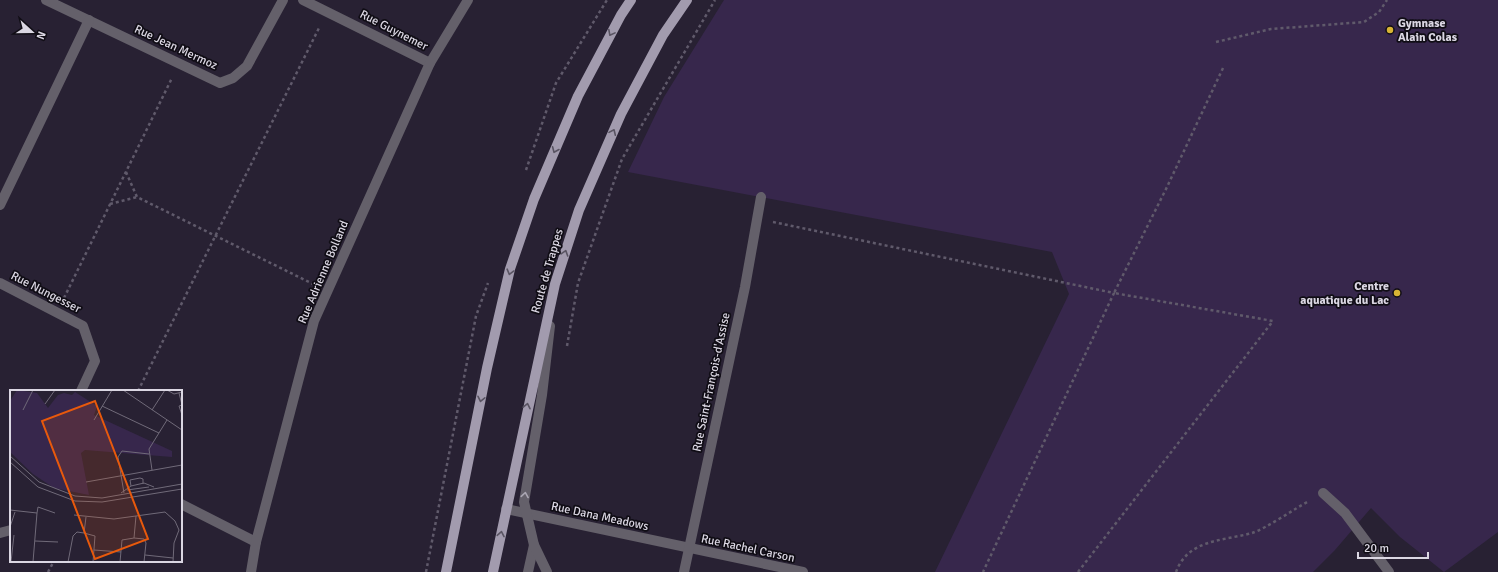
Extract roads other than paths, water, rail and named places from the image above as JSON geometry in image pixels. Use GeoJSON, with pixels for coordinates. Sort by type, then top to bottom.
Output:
{"type":"FeatureCollection","features":[{"type":"Feature","properties":{"kind":"main road"},"geometry":{"type":"LineString","coordinates":[[446,572],[487,368],[510,269],[534,199],[578,96],[621,15],[631,0]]}},
{"type":"Feature","properties":{"kind":"main road","name":"Route de Trappes"},"geometry":{"type":"LineString","coordinates":[[493,572],[554,284],[578,210],[621,114],[664,35],[687,0]]}},
{"type":"Feature","properties":{"kind":"street","name":"Rue Jean Mermoz"},"geometry":{"type":"LineString","coordinates":[[46,0],[220,83],[233,78],[247,66],[283,0]]}},
{"type":"Feature","properties":{"kind":"street","name":"Rue Guynemer"},"geometry":{"type":"LineString","coordinates":[[303,0],[328,11],[430,63]]}},
{"type":"Feature","properties":{"kind":"street","name":"Rue Adrienne Bolland"},"geometry":{"type":"LineString","coordinates":[[251,572],[256,542],[314,321],[430,63],[468,0]]}},
{"type":"Feature","properties":{"kind":"street"},"geometry":{"type":"LineString","coordinates":[[0,205],[89,20]]}},
{"type":"Feature","properties":{"kind":"street","name":"Rue Saint-François-d'Assise"},"geometry":{"type":"LineString","coordinates":[[684,572],[745,287],[761,197]]}},
{"type":"Feature","properties":{"kind":"street","name":"Rue Nungesser"},"geometry":{"type":"LineString","coordinates":[[0,283],[83,326],[95,362],[81,390]]}},
{"type":"Feature","properties":{"kind":"street"},"geometry":{"type":"LineString","coordinates":[[547,572],[534,545],[524,502],[542,395],[554,284]]}},
{"type":"Feature","properties":{"kind":"street"},"geometry":{"type":"LineString","coordinates":[[1323,493],[1345,513],[1389,572]]}},
{"type":"Feature","properties":{"kind":"street"},"geometry":{"type":"LineString","coordinates":[[182,505],[256,542]]}},
{"type":"Feature","properties":{"kind":"street","name":"Rue Dana Meadows"},"geometry":{"type":"LineString","coordinates":[[506,509],[688,548]]}},
{"type":"Feature","properties":{"kind":"street"},"geometry":{"type":"LineString","coordinates":[[0,533],[10,530]]}},
{"type":"Feature","properties":{"kind":"street"},"geometry":{"type":"LineString","coordinates":[[528,572],[534,545]]}},
{"type":"Feature","properties":{"kind":"street","name":"Rue Rachel Carson"},"geometry":{"type":"LineString","coordinates":[[688,548],[803,572]]}},
{"type":"Feature","properties":{"kind":"place","name":"Gymnase Alain Colas"},"geometry":{"type":"Point","coordinates":[1390,30]}},
{"type":"Feature","properties":{"kind":"place","name":"Centre aquatique du Lac"},"geometry":{"type":"Point","coordinates":[1397,293]}}]}
